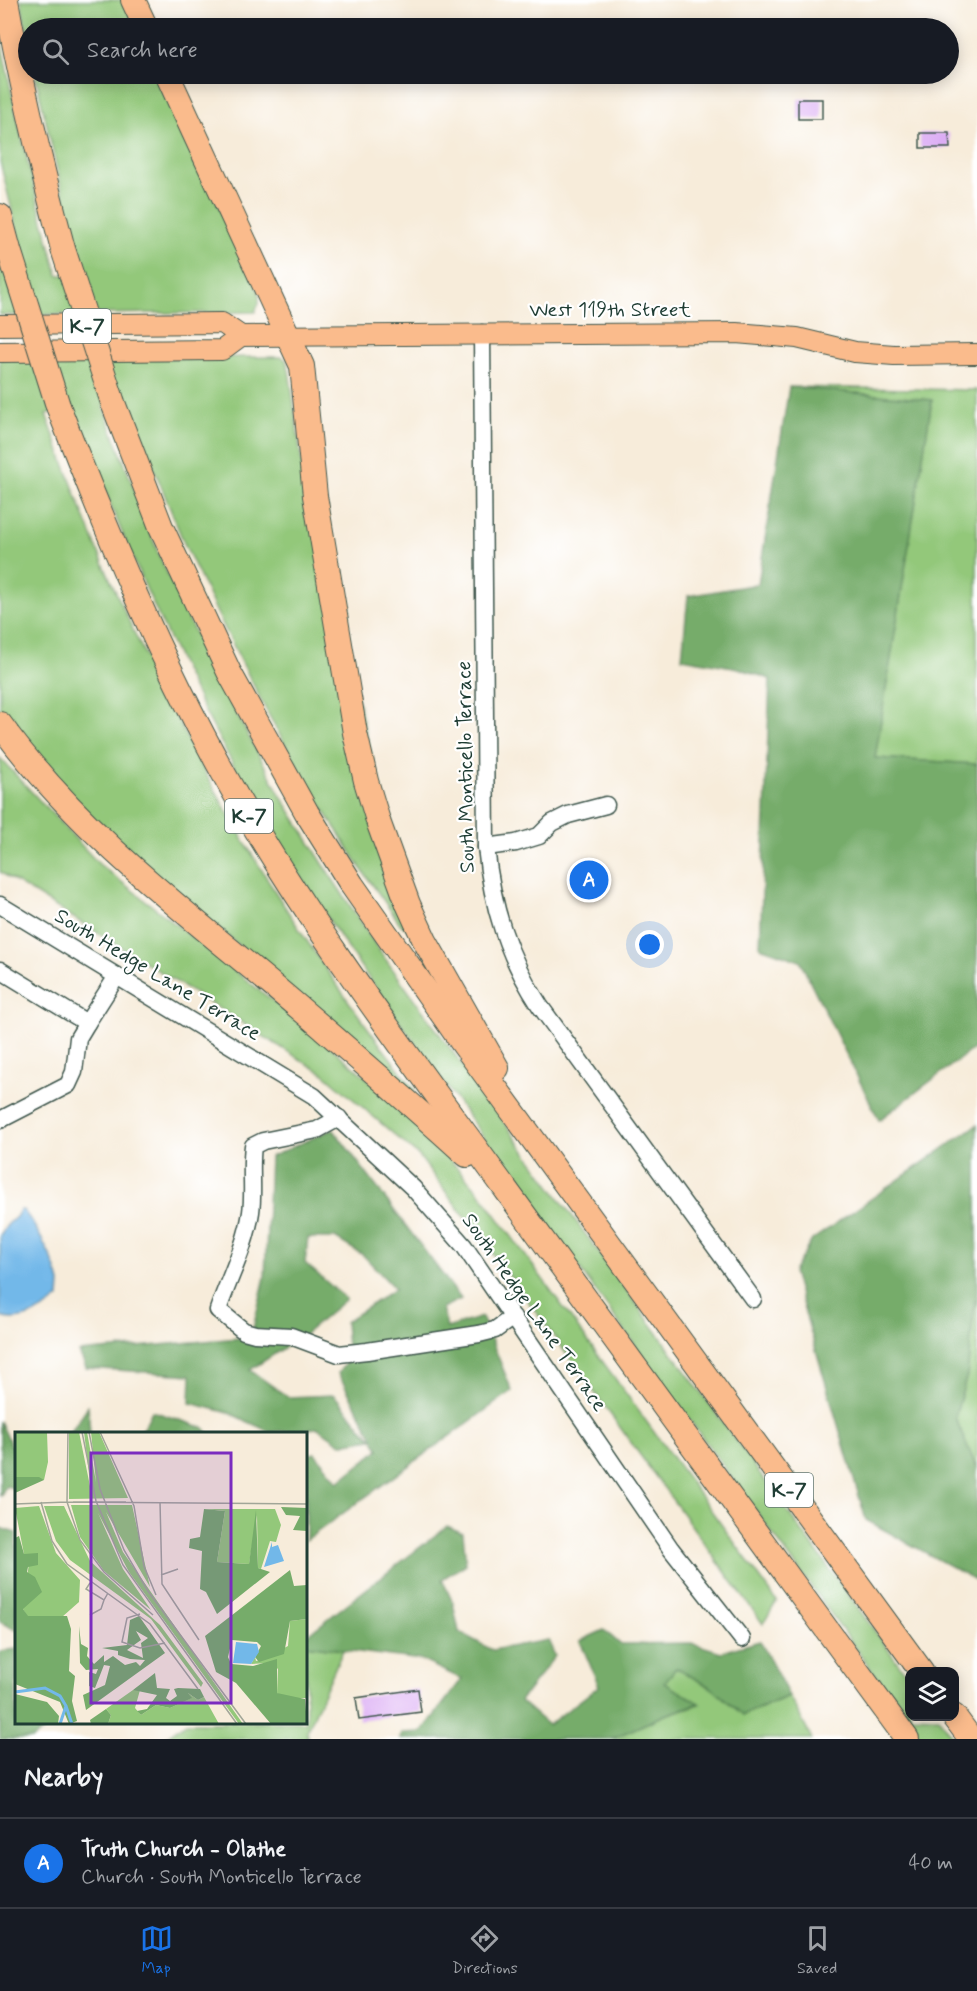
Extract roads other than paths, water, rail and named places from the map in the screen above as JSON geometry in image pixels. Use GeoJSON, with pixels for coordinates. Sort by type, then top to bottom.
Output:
{"type":"FeatureCollection","features":[{"type":"Feature","properties":{"kind":"highway","name":"K-7"},"geometry":{"type":"LineString","coordinates":[[6,0],[18,59]]}},
{"type":"Feature","properties":{"kind":"highway"},"geometry":{"type":"LineString","coordinates":[[133,0],[141,18]]}},
{"type":"Feature","properties":{"kind":"highway","name":"K-7"},"geometry":{"type":"LineString","coordinates":[[23,84],[34,137],[63,249],[113,403],[161,527],[229,672],[307,813],[399,955],[919,1667]]}},
{"type":"Feature","properties":{"kind":"highway"},"geometry":{"type":"LineString","coordinates":[[172,84],[302,366],[315,496],[340,651],[355,733],[379,824],[408,903],[425,940],[548,1160]]}},
{"type":"Feature","properties":{"kind":"highway","name":"K-7"},"geometry":{"type":"LineString","coordinates":[[0,216],[58,406],[103,521],[181,693],[264,843],[341,961],[421,1075],[907,1739]]}},
{"type":"Feature","properties":{"kind":"highway"},"geometry":{"type":"LineString","coordinates":[[0,724],[52,789],[127,864],[407,1100],[506,1189]]}},
{"type":"Feature","properties":{"kind":"highway"},"geometry":{"type":"LineString","coordinates":[[958,1721],[971,1739]]}},
{"type":"Feature","properties":{"kind":"main road","name":"West 119th Street"},"geometry":{"type":"LineString","coordinates":[[0,325],[222,323],[241,336]]}},
{"type":"Feature","properties":{"kind":"main road","name":"West 119th Street"},"geometry":{"type":"LineString","coordinates":[[0,352],[222,350],[241,336],[482,333],[763,334],[796,338],[855,352],[894,355],[977,354]]}},
{"type":"Feature","properties":{"kind":"street","name":"South Monticello Terrace"},"geometry":{"type":"LineString","coordinates":[[482,333],[486,847],[489,880],[496,912],[514,962],[525,984],[753,1299]]}},
{"type":"Feature","properties":{"kind":"street"},"geometry":{"type":"LineString","coordinates":[[486,847],[516,843],[539,836],[552,823],[568,815],[606,805]]}},
{"type":"Feature","properties":{"kind":"street","name":"South Hedge Lane Terrace"},"geometry":{"type":"LineString","coordinates":[[0,905],[314,1096],[413,1188],[457,1238],[671,1549],[742,1640]]}},
{"type":"Feature","properties":{"kind":"street"},"geometry":{"type":"LineString","coordinates":[[0,970],[87,1023]]}},
{"type":"Feature","properties":{"kind":"street"},"geometry":{"type":"LineString","coordinates":[[0,1120],[68,1085],[74,1072],[78,1038],[117,976]]}},
{"type":"Feature","properties":{"kind":"street"},"geometry":{"type":"LineString","coordinates":[[339,1118],[317,1130],[263,1141],[254,1146],[251,1158],[251,1212],[246,1236],[218,1310],[244,1331],[255,1334],[291,1336],[339,1354],[479,1334],[495,1330],[513,1317]]}},
{"type":"Feature","properties":{"kind":"water"},"geometry":{"type":"Polygon","coordinates":[[[20,1210],[28,1216],[50,1256],[60,1283],[59,1298],[31,1315],[8,1319],[0,1317],[0,1235],[20,1210]]]}},
{"type":"Feature","properties":{"kind":"place","name":"Truth Church - Olathe"},"geometry":{"type":"Point","coordinates":[589,880]}}]}
